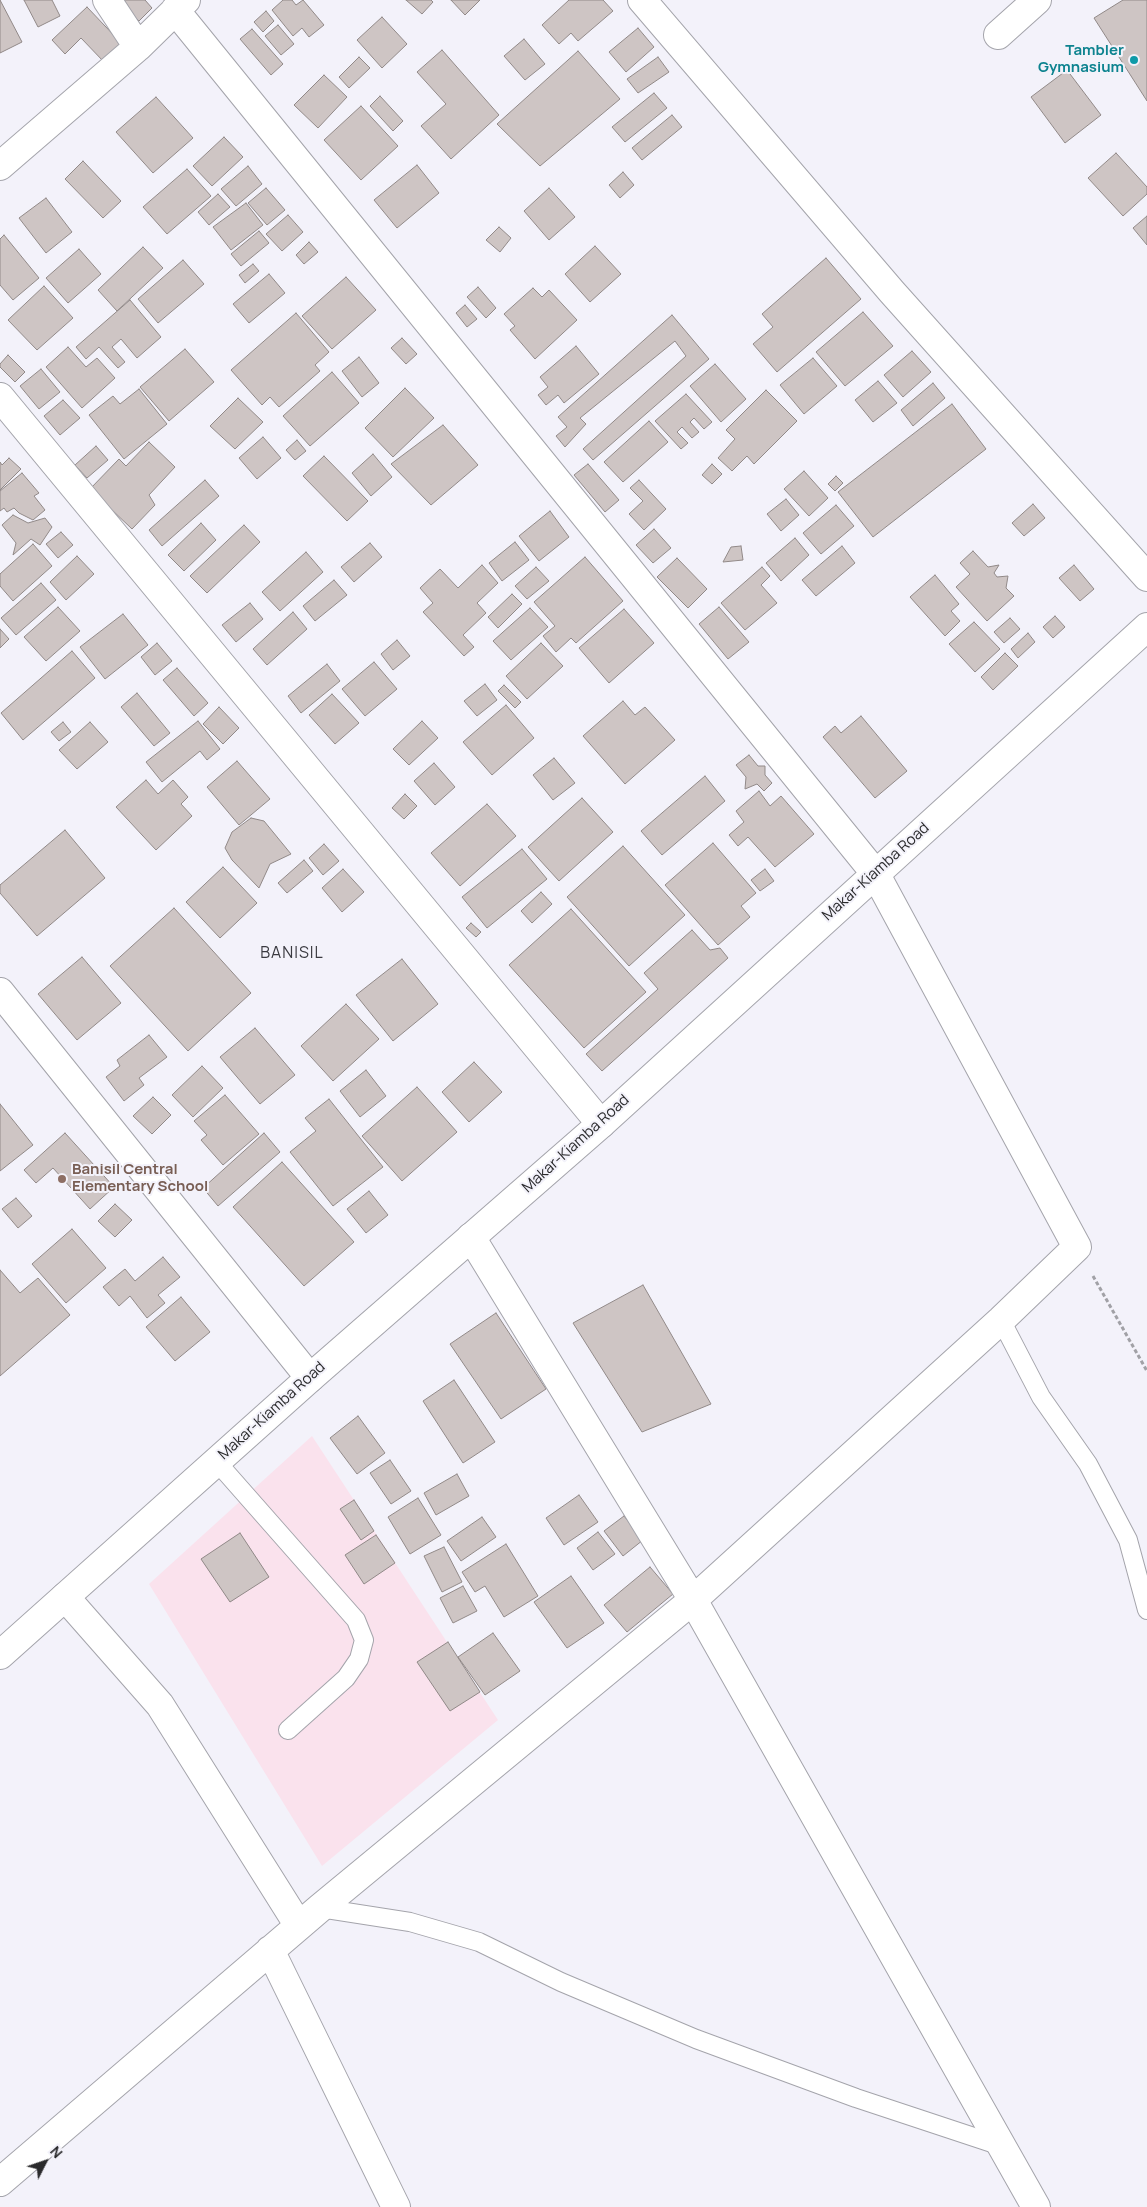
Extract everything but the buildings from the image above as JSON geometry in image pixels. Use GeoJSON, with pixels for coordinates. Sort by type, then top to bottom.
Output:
{"type":"FeatureCollection","features":[{"type":"Feature","properties":{"kind":"street"},"geometry":{"type":"LineString","coordinates":[[107,0],[138,47]]}},
{"type":"Feature","properties":{"kind":"street"},"geometry":{"type":"LineString","coordinates":[[642,0],[892,292],[1147,577]]}},
{"type":"Feature","properties":{"kind":"street"},"geometry":{"type":"LineString","coordinates":[[998,35],[1037,0]]}},
{"type":"Feature","properties":{"kind":"street"},"geometry":{"type":"LineString","coordinates":[[0,166],[138,47],[181,5],[875,873],[1077,1247],[1001,1320],[693,1600],[320,1908],[0,2182]]}},
{"type":"Feature","properties":{"kind":"street"},"geometry":{"type":"LineString","coordinates":[[0,397],[601,1124]]}},
{"type":"Feature","properties":{"kind":"street","name":"Makar-Kiamba Road"},"geometry":{"type":"LineString","coordinates":[[0,1655],[216,1461],[601,1124],[1147,627]]}},
{"type":"Feature","properties":{"kind":"street"},"geometry":{"type":"LineString","coordinates":[[0,992],[310,1378]]}},
{"type":"Feature","properties":{"kind":"street"},"geometry":{"type":"LineString","coordinates":[[471,1237],[693,1600],[1004,2147],[1036,2207]]}},
{"type":"Feature","properties":{"kind":"street"},"geometry":{"type":"LineString","coordinates":[[65,1597],[160,1705],[299,1926]]}},
{"type":"Feature","properties":{"kind":"street"},"geometry":{"type":"LineString","coordinates":[[270,1950],[396,2207]]}},
{"type":"Feature","properties":{"kind":"lane"},"geometry":{"type":"LineString","coordinates":[[1001,1320],[1041,1397],[1088,1464],[1128,1540],[1147,1610]]}},
{"type":"Feature","properties":{"kind":"lane"},"geometry":{"type":"LineString","coordinates":[[216,1461],[356,1620],[364,1640],[359,1659],[346,1678],[288,1730]]}},
{"type":"Feature","properties":{"kind":"lane"},"geometry":{"type":"LineString","coordinates":[[320,1908],[410,1922],[479,1942],[561,1982],[696,2039],[856,2098],[1004,2147]]}},
{"type":"Feature","properties":{"kind":"path"},"geometry":{"type":"LineString","coordinates":[[1077,1247],[1147,1371]]}},
{"type":"Feature","properties":{"kind":"shaded area"},"geometry":{"type":"Polygon","coordinates":[[[312,1436],[498,1720],[322,1866],[149,1584],[312,1436]]]}},
{"type":"Feature","properties":{"kind":"place","name":"Tambler Gymnasium"},"geometry":{"type":"Point","coordinates":[1134,60]}},
{"type":"Feature","properties":{"kind":"place","name":"Banisil Central Elementary School"},"geometry":{"type":"Point","coordinates":[62,1179]}},
{"type":"Feature","properties":{"kind":"district","name":"BANISIL"},"geometry":{"type":"Point","coordinates":[292,954]}}]}
